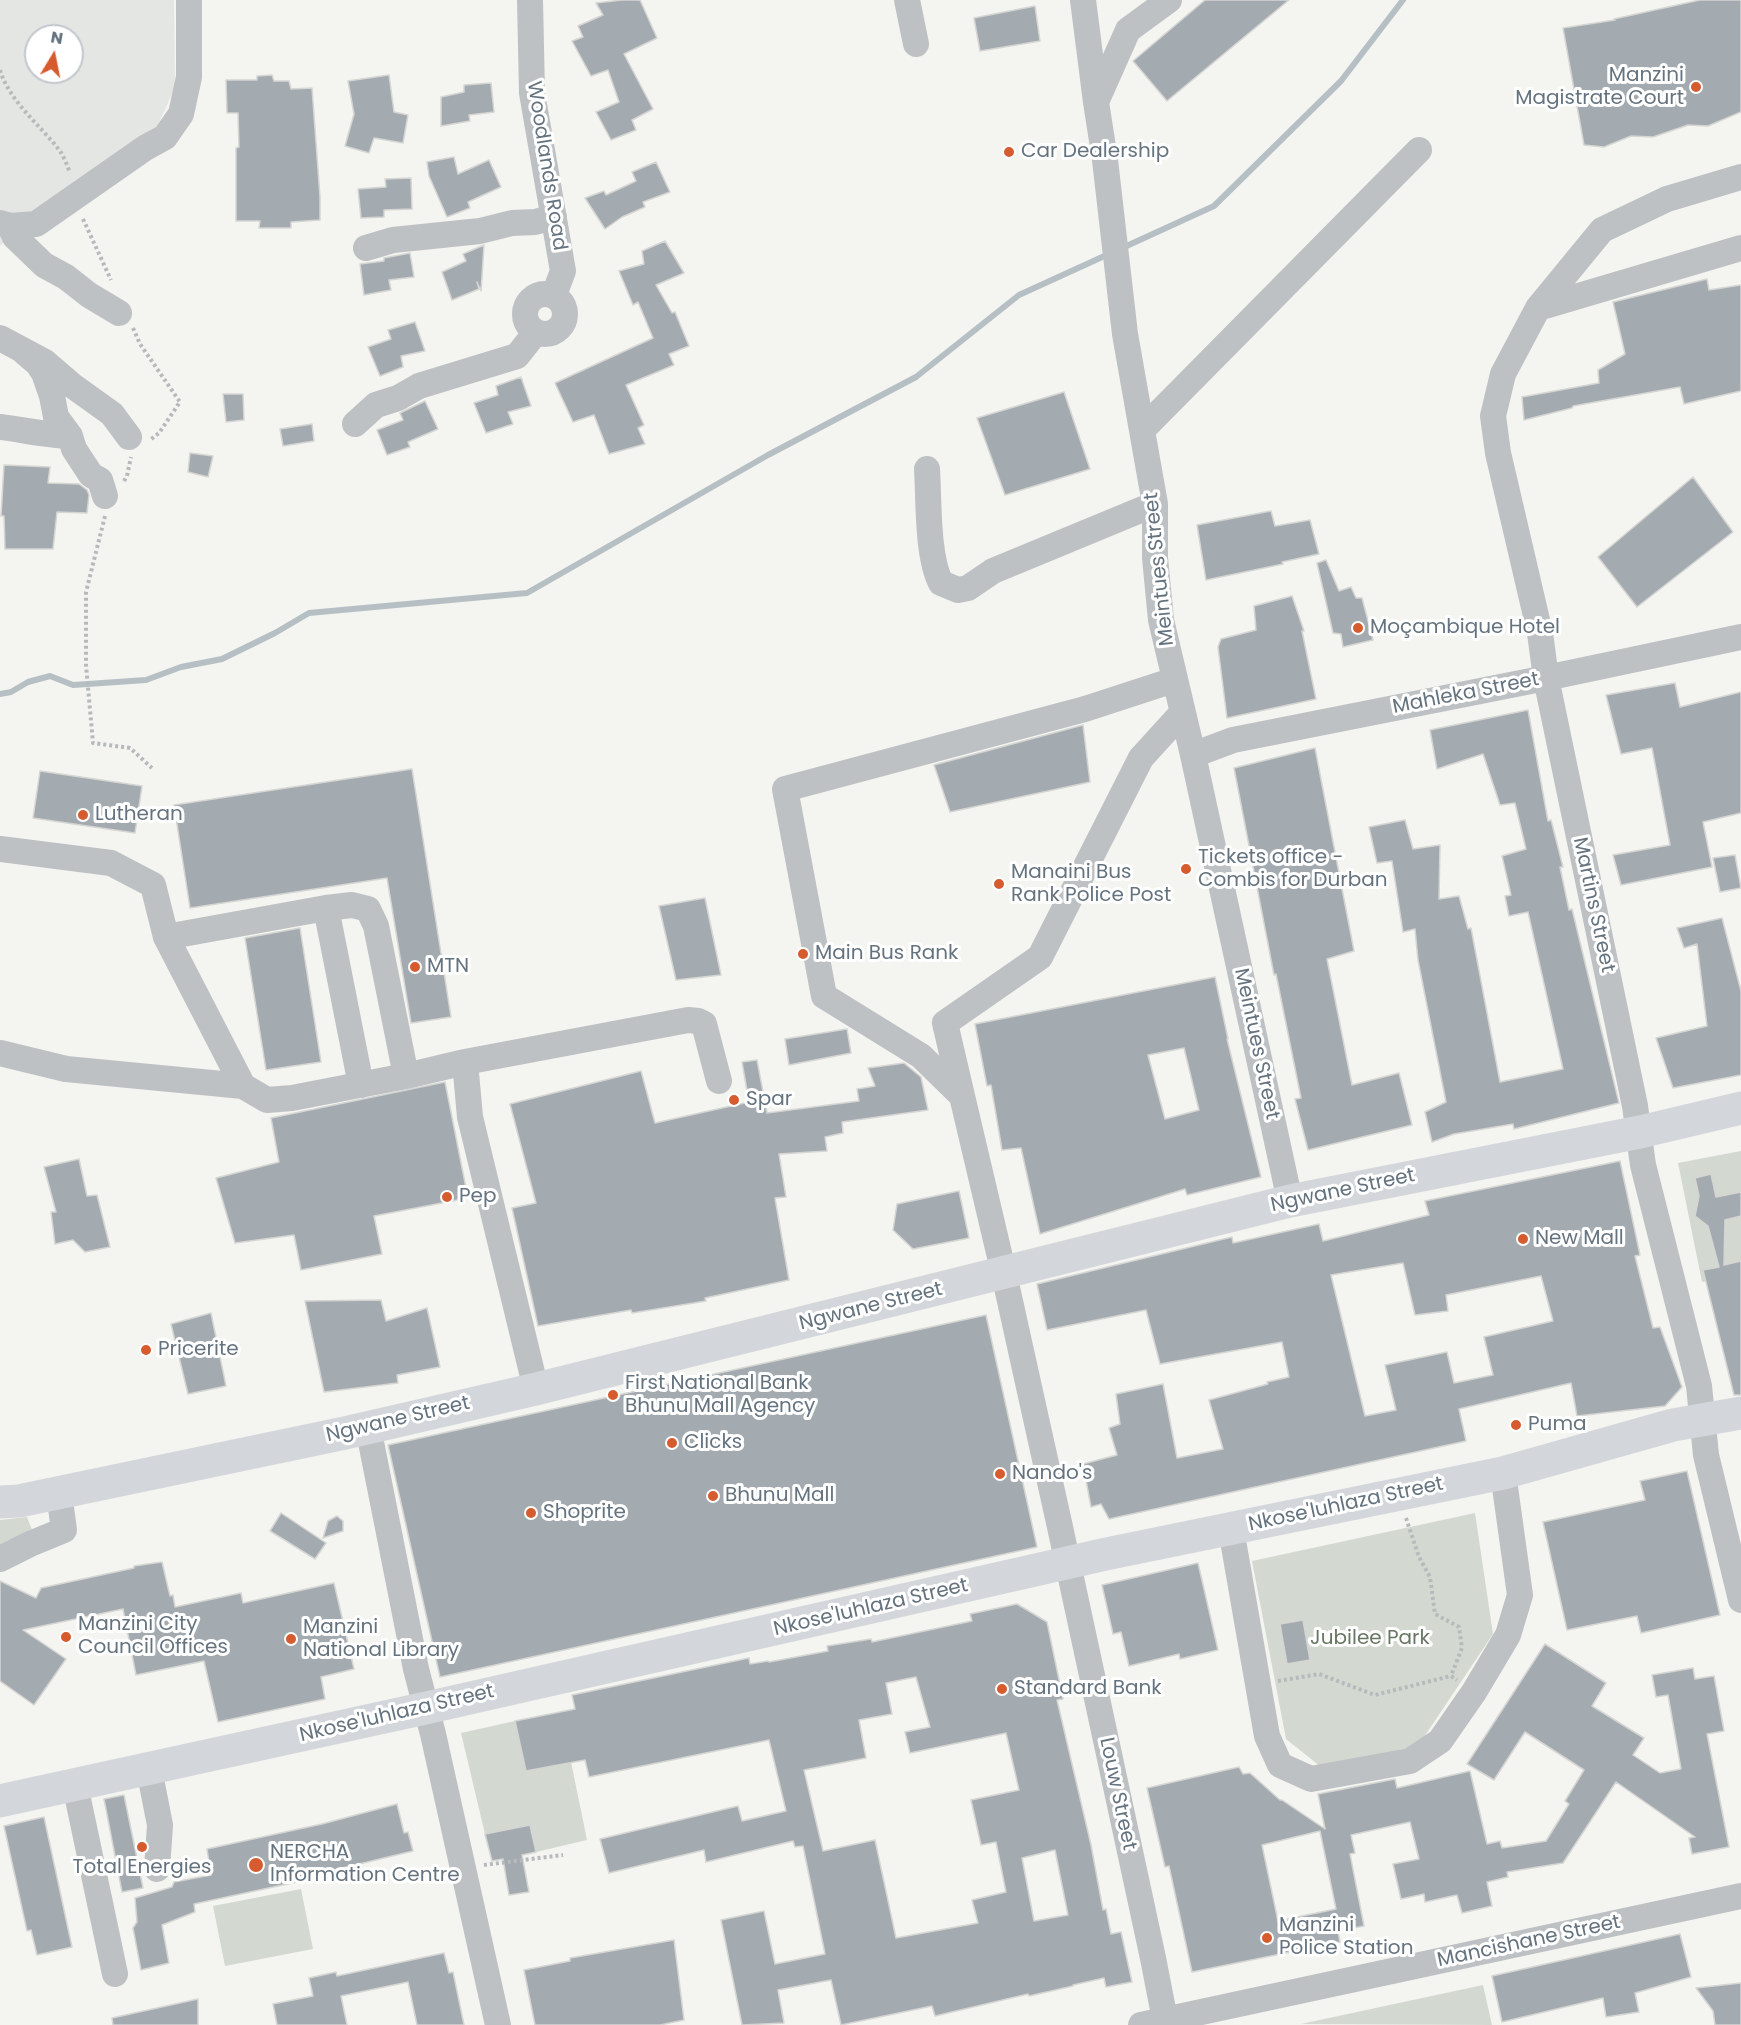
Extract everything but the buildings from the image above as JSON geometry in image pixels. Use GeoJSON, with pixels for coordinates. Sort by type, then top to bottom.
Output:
{"type":"FeatureCollection","features":[{"type":"Feature","properties":{"kind":"main road","name":"Ngwane Street"},"geometry":{"type":"LineString","coordinates":[[0,1502],[19,1501],[59,1493],[536,1389],[1290,1201],[1640,1132],[1741,1108]]}},
{"type":"Feature","properties":{"kind":"main road","name":"Nkose'luhlaza Street"},"geometry":{"type":"LineString","coordinates":[[0,1801],[426,1708],[1068,1563],[1503,1473],[1673,1425],[1741,1413]]}},
{"type":"Feature","properties":{"kind":"street"},"geometry":{"type":"LineString","coordinates":[[5,224],[36,224],[145,148],[165,137],[181,114],[189,77],[189,0]]}},
{"type":"Feature","properties":{"kind":"street","name":"Woodlands Road"},"geometry":{"type":"LineString","coordinates":[[354,424],[376,405],[398,398],[418,386],[517,356],[536,333],[528,326],[524,315],[526,305],[533,297],[543,293],[554,295],[563,271],[532,93],[530,0]]}},
{"type":"Feature","properties":{"kind":"street"},"geometry":{"type":"LineString","coordinates":[[907,0],[916,44]]}},
{"type":"Feature","properties":{"kind":"street","name":"Meintues Street"},"geometry":{"type":"LineString","coordinates":[[1083,0],[1105,160],[1125,334],[1155,504],[1155,558],[1161,620],[1193,755],[1290,1201]]}},
{"type":"Feature","properties":{"kind":"street"},"geometry":{"type":"LineString","coordinates":[[1096,102],[1128,30],[1168,0]]}},
{"type":"Feature","properties":{"kind":"street"},"geometry":{"type":"LineString","coordinates":[[1142,430],[1419,150]]}},
{"type":"Feature","properties":{"kind":"street","name":"Martins Street"},"geometry":{"type":"LineString","coordinates":[[1702,1421],[1699,1386],[1643,1165],[1640,1132],[1546,678],[1540,633],[1498,453],[1493,416],[1503,374],[1538,308],[1602,230],[1667,198],[1741,177]]}},
{"type":"Feature","properties":{"kind":"street"},"geometry":{"type":"LineString","coordinates":[[366,248],[393,240],[480,231],[512,223],[535,222],[554,217]]}},
{"type":"Feature","properties":{"kind":"street"},"geometry":{"type":"LineString","coordinates":[[5,224],[44,265],[119,313]]}},
{"type":"Feature","properties":{"kind":"street"},"geometry":{"type":"LineString","coordinates":[[1538,308],[1741,248]]}},
{"type":"Feature","properties":{"kind":"street"},"geometry":{"type":"LineString","coordinates":[[0,338],[45,362],[112,414],[129,437]]}},
{"type":"Feature","properties":{"kind":"street"},"geometry":{"type":"LineString","coordinates":[[24,352],[38,364],[44,373],[56,417],[70,436],[74,449],[91,476],[100,480],[105,496]]}},
{"type":"Feature","properties":{"kind":"street"},"geometry":{"type":"LineString","coordinates":[[0,427],[47,435],[70,436]]}},
{"type":"Feature","properties":{"kind":"street"},"geometry":{"type":"LineString","coordinates":[[927,469],[936,575],[941,583],[958,590],[968,588],[993,571],[1155,504]]}},
{"type":"Feature","properties":{"kind":"street","name":"Mahleka Street"},"geometry":{"type":"LineString","coordinates":[[1193,755],[1233,740],[1741,637]]}},
{"type":"Feature","properties":{"kind":"street"},"geometry":{"type":"LineString","coordinates":[[962,1095],[921,1056],[824,996],[785,789],[1085,709],[1174,680]]}},
{"type":"Feature","properties":{"kind":"street","name":"Louw Street"},"geometry":{"type":"LineString","coordinates":[[1157,2023],[1153,1958],[1004,1274],[945,1023],[1040,957],[1142,758],[1182,713]]}},
{"type":"Feature","properties":{"kind":"street"},"geometry":{"type":"LineString","coordinates":[[0,849],[111,863],[153,885],[166,937],[243,1086]]}},
{"type":"Feature","properties":{"kind":"street"},"geometry":{"type":"LineString","coordinates":[[166,937],[326,908],[352,905],[368,909],[376,926],[406,1076]]}},
{"type":"Feature","properties":{"kind":"street"},"geometry":{"type":"LineString","coordinates":[[326,908],[361,1085]]}},
{"type":"Feature","properties":{"kind":"street"},"geometry":{"type":"LineString","coordinates":[[0,1053],[66,1069],[243,1086],[267,1100],[292,1098],[361,1085],[465,1062],[688,1020],[704,1024],[719,1081]]}},
{"type":"Feature","properties":{"kind":"street"},"geometry":{"type":"LineString","coordinates":[[465,1062],[470,1117],[536,1389]]}},
{"type":"Feature","properties":{"kind":"street"},"geometry":{"type":"LineString","coordinates":[[1702,1421],[1706,1455],[1741,1600]]}},
{"type":"Feature","properties":{"kind":"street"},"geometry":{"type":"LineString","coordinates":[[368,1427],[416,1669],[498,2025]]}},
{"type":"Feature","properties":{"kind":"street"},"geometry":{"type":"LineString","coordinates":[[1231,1529],[1267,1736],[1280,1765],[1311,1779],[1410,1761],[1440,1742],[1474,1692],[1508,1635],[1520,1595],[1503,1473]]}},
{"type":"Feature","properties":{"kind":"street"},"geometry":{"type":"LineString","coordinates":[[0,1559],[64,1530],[59,1493]]}},
{"type":"Feature","properties":{"kind":"street"},"geometry":{"type":"LineString","coordinates":[[149,1769],[160,1825],[157,1869]]}},
{"type":"Feature","properties":{"kind":"street"},"geometry":{"type":"LineString","coordinates":[[75,1785],[115,1974]]}},
{"type":"Feature","properties":{"kind":"street","name":"Mancishane Street"},"geometry":{"type":"LineString","coordinates":[[1157,2023],[1741,1896]]}},
{"type":"Feature","properties":{"kind":"path"},"geometry":{"type":"LineString","coordinates":[[0,70],[3,81],[61,153],[80,193]]}},
{"type":"Feature","properties":{"kind":"path"},"geometry":{"type":"LineString","coordinates":[[1398,1494],[1419,1557],[1430,1577],[1435,1614],[1458,1627],[1462,1648],[1450,1676]]}},
{"type":"Feature","properties":{"kind":"path"},"geometry":{"type":"LineString","coordinates":[[1258,1685],[1319,1674],[1375,1695],[1450,1676],[1474,1692]]}},
{"type":"Feature","properties":{"kind":"path"},"geometry":{"type":"LineString","coordinates":[[462,1867],[563,1856]]}},
{"type":"Feature","properties":{"kind":"shaded area"},"geometry":{"type":"Polygon","coordinates":[[[0,0],[174,0],[175,87],[158,125],[21,222],[0,246],[0,0]]]}},
{"type":"Feature","properties":{"kind":"green space"},"geometry":{"type":"Polygon","coordinates":[[[1741,1151],[1741,1273],[1702,1282],[1678,1163],[1741,1151]]]}},
{"type":"Feature","properties":{"kind":"green space","name":"Jubilee Park"},"geometry":{"type":"Polygon","coordinates":[[[1475,1513],[1493,1634],[1418,1746],[1321,1767],[1286,1739],[1252,1561],[1475,1513]]]}},
{"type":"Feature","properties":{"kind":"green space"},"geometry":{"type":"Polygon","coordinates":[[[27,1517],[34,1535],[0,1551],[0,1520],[27,1517]]]}},
{"type":"Feature","properties":{"kind":"green space"},"geometry":{"type":"Polygon","coordinates":[[[515,1721],[526,1771],[571,1762],[587,1840],[536,1852],[530,1825],[485,1834],[461,1733],[515,1721]]]}},
{"type":"Feature","properties":{"kind":"green space"},"geometry":{"type":"Polygon","coordinates":[[[301,1889],[313,1949],[225,1966],[213,1906],[301,1889]]]}},
{"type":"Feature","properties":{"kind":"green space"},"geometry":{"type":"Polygon","coordinates":[[[1483,1985],[1492,2025],[1301,2024],[1483,1985]]]}},
{"type":"Feature","properties":{"kind":"waterway"},"geometry":{"type":"LineString","coordinates":[[1120,249],[1214,206],[1341,81],[1403,0]]}},
{"type":"Feature","properties":{"kind":"waterway"},"geometry":{"type":"LineString","coordinates":[[0,694],[11,692],[28,682],[50,676],[73,685],[146,680],[181,667],[222,659],[309,613],[527,593],[768,455],[916,377],[1019,295],[1111,253]]}},
{"type":"Feature","properties":{"kind":"place","name":"Manzini Magistrate Court"},"geometry":{"type":"Point","coordinates":[1696,87]}},
{"type":"Feature","properties":{"kind":"place","name":"Car Dealership"},"geometry":{"type":"Point","coordinates":[1009,152]}},
{"type":"Feature","properties":{"kind":"place","name":"Moçambique Hotel"},"geometry":{"type":"Point","coordinates":[1358,628]}},
{"type":"Feature","properties":{"kind":"place","name":"Lutheran"},"geometry":{"type":"Point","coordinates":[83,815]}},
{"type":"Feature","properties":{"kind":"place","name":"Tickets office - Combis for Durban"},"geometry":{"type":"Point","coordinates":[1186,869]}},
{"type":"Feature","properties":{"kind":"place","name":"Manaini Bus Rank Police Post"},"geometry":{"type":"Point","coordinates":[999,884]}},
{"type":"Feature","properties":{"kind":"place","name":"Main Bus Rank"},"geometry":{"type":"Point","coordinates":[803,954]}},
{"type":"Feature","properties":{"kind":"place","name":"MTN"},"geometry":{"type":"Point","coordinates":[415,967]}},
{"type":"Feature","properties":{"kind":"place","name":"Spar"},"geometry":{"type":"Point","coordinates":[734,1100]}},
{"type":"Feature","properties":{"kind":"place","name":"Pep"},"geometry":{"type":"Point","coordinates":[447,1197]}},
{"type":"Feature","properties":{"kind":"place","name":"New Mall"},"geometry":{"type":"Point","coordinates":[1523,1239]}},
{"type":"Feature","properties":{"kind":"place","name":"Pricerite"},"geometry":{"type":"Point","coordinates":[146,1350]}},
{"type":"Feature","properties":{"kind":"place","name":"First National Bank Bhunu Mall Agency"},"geometry":{"type":"Point","coordinates":[613,1395]}},
{"type":"Feature","properties":{"kind":"place","name":"Puma"},"geometry":{"type":"Point","coordinates":[1516,1425]}},
{"type":"Feature","properties":{"kind":"place","name":"Clicks"},"geometry":{"type":"Point","coordinates":[672,1443]}},
{"type":"Feature","properties":{"kind":"place","name":"Nando's"},"geometry":{"type":"Point","coordinates":[1000,1474]}},
{"type":"Feature","properties":{"kind":"place","name":"Bhunu Mall"},"geometry":{"type":"Point","coordinates":[713,1496]}},
{"type":"Feature","properties":{"kind":"place","name":"Shoprite"},"geometry":{"type":"Point","coordinates":[531,1513]}},
{"type":"Feature","properties":{"kind":"place","name":"Manzini City Council Offices"},"geometry":{"type":"Point","coordinates":[66,1637]}},
{"type":"Feature","properties":{"kind":"place","name":"Manzini National Library"},"geometry":{"type":"Point","coordinates":[291,1639]}},
{"type":"Feature","properties":{"kind":"place","name":"Standard Bank"},"geometry":{"type":"Point","coordinates":[1002,1689]}},
{"type":"Feature","properties":{"kind":"place","name":"Total Energies"},"geometry":{"type":"Point","coordinates":[142,1847]}},
{"type":"Feature","properties":{"kind":"place","name":"NERCHA Information Centre"},"geometry":{"type":"Point","coordinates":[256,1865]}},
{"type":"Feature","properties":{"kind":"place","name":"Manzini Police Station"},"geometry":{"type":"Point","coordinates":[1267,1938]}}]}
